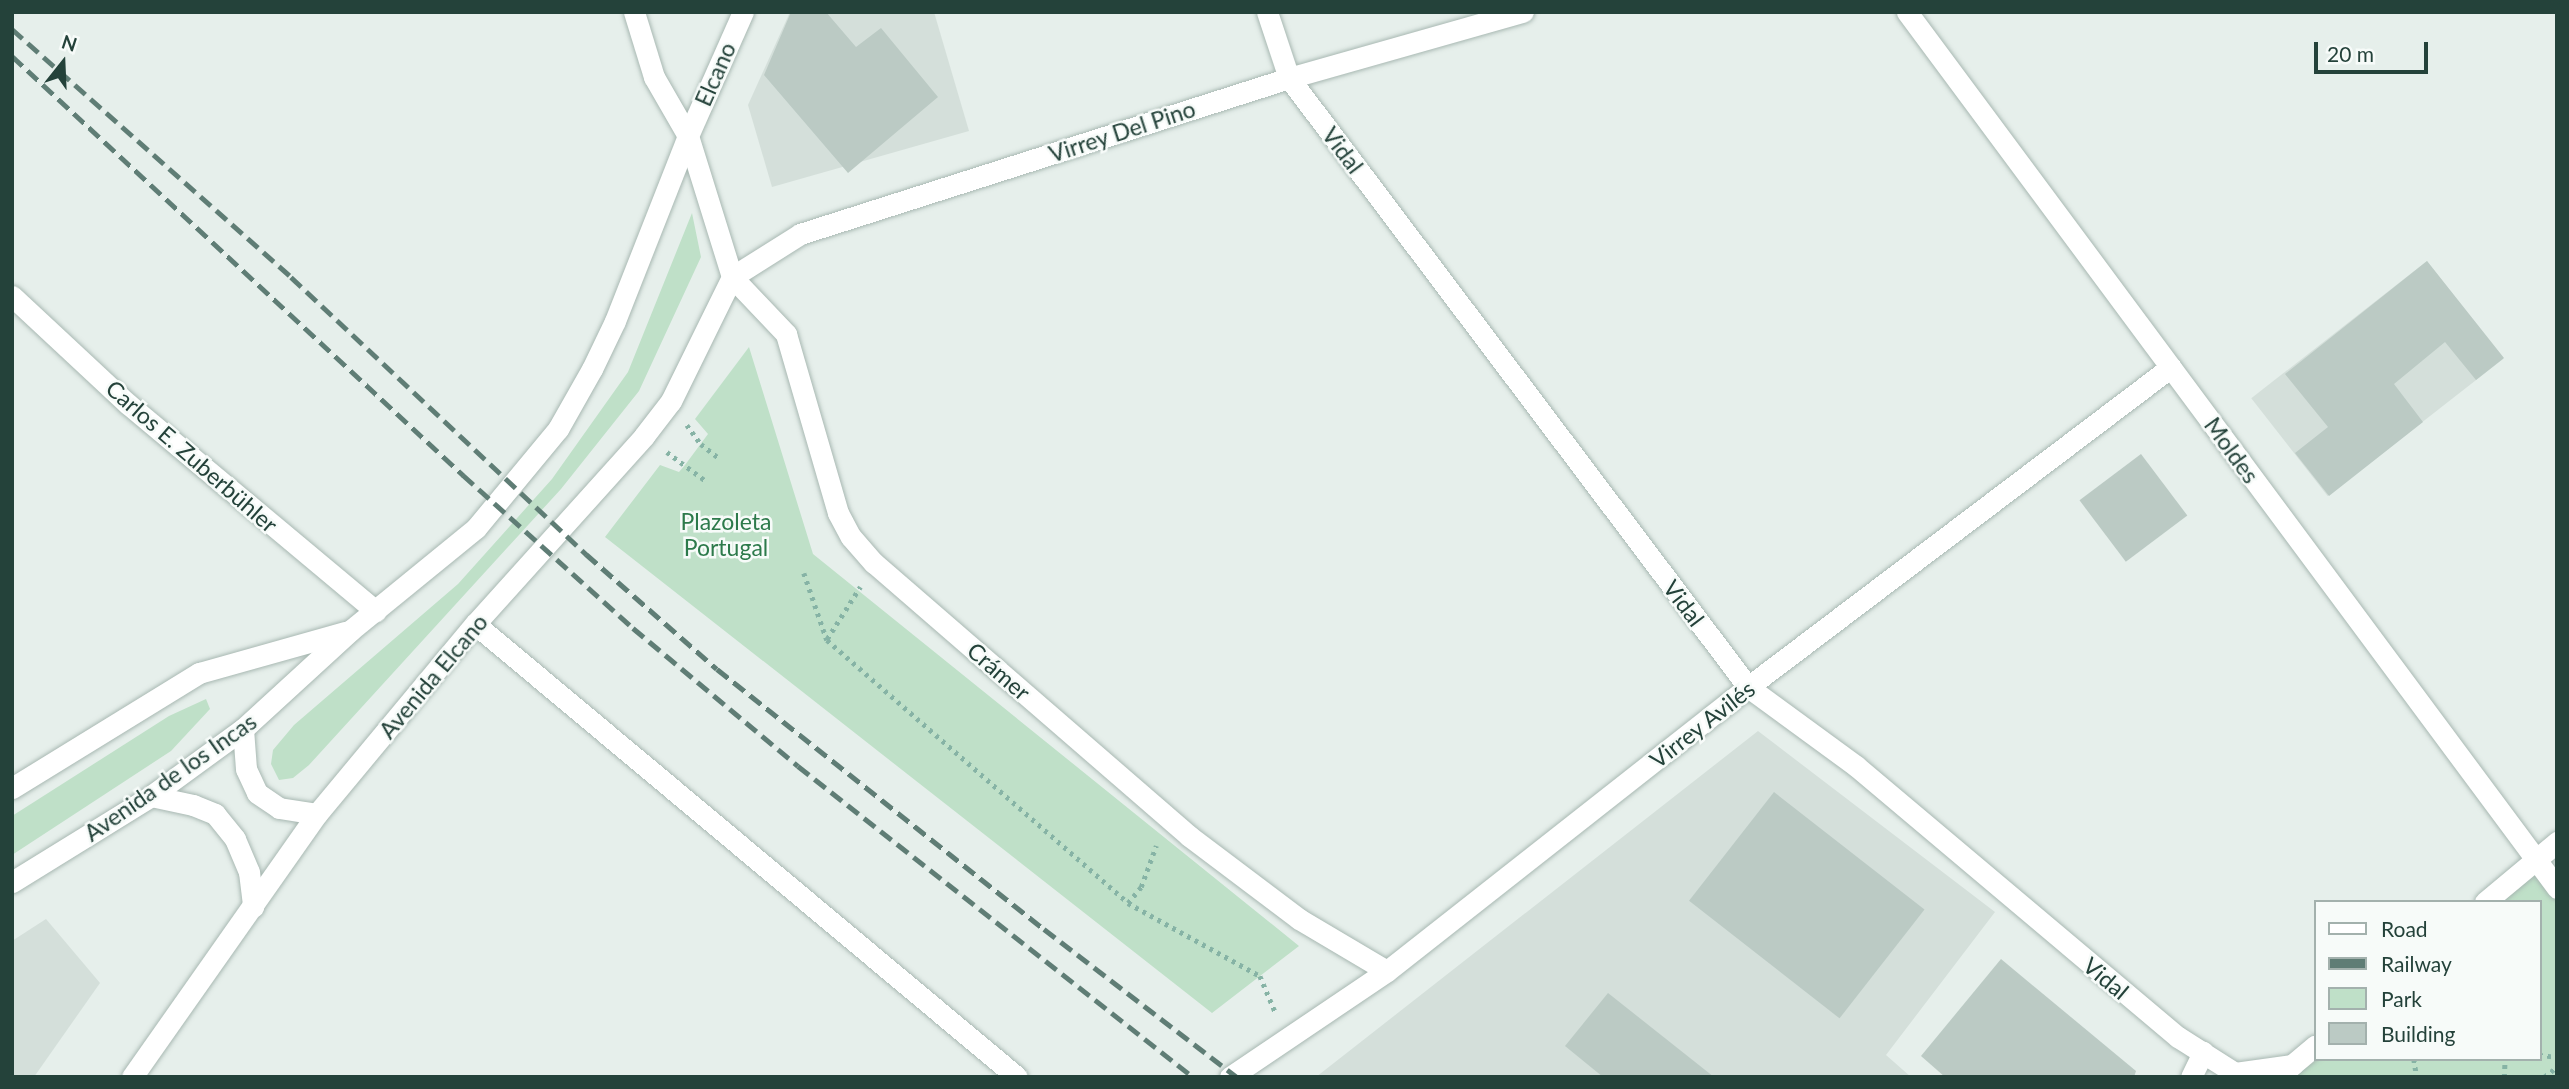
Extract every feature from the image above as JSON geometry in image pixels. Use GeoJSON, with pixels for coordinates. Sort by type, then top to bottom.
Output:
{"type":"FeatureCollection","features":[{"type":"Feature","properties":{"kind":"street"},"geometry":{"type":"LineString","coordinates":[[634,12],[654,77],[688,136],[732,277]]}},
{"type":"Feature","properties":{"kind":"street","name":"Elcano"},"geometry":{"type":"LineString","coordinates":[[688,136],[743,12]]}},
{"type":"Feature","properties":{"kind":"street","name":"Vidal"},"geometry":{"type":"LineString","coordinates":[[1266,12],[1289,78],[1748,687],[1856,766],[2178,1037],[2235,1073],[2292,1065],[2314,1047]]}},
{"type":"Feature","properties":{"kind":"street","name":"Virrey Del Pino"},"geometry":{"type":"LineString","coordinates":[[732,277],[800,234],[1289,78],[1523,12]]}},
{"type":"Feature","properties":{"kind":"street","name":"Moldes"},"geometry":{"type":"LineString","coordinates":[[1908,12],[2557,888]]}},
{"type":"Feature","properties":{"kind":"street"},"geometry":{"type":"LineString","coordinates":[[12,788],[199,673],[351,631],[476,528],[558,429],[615,321],[688,136]]}},
{"type":"Feature","properties":{"kind":"street","name":"Crámer"},"geometry":{"type":"LineString","coordinates":[[732,277],[786,334],[838,513],[851,537],[874,564],[1189,836],[1299,919],[1387,971]]}},
{"type":"Feature","properties":{"kind":"street","name":"Avenida Elcano"},"geometry":{"type":"LineString","coordinates":[[132,1077],[317,814],[475,624],[644,436],[671,401],[732,277]]}},
{"type":"Feature","properties":{"kind":"street","name":"Carlos E. Zuberbühler"},"geometry":{"type":"LineString","coordinates":[[12,296],[128,404],[376,611]]}},
{"type":"Feature","properties":{"kind":"street","name":"Virrey Avilés"},"geometry":{"type":"LineString","coordinates":[[1230,1077],[1387,971],[1748,687],[2171,367]]}},
{"type":"Feature","properties":{"kind":"street"},"geometry":{"type":"LineString","coordinates":[[475,624],[1017,1077]]}},
{"type":"Feature","properties":{"kind":"street","name":"Avenida de los Incas"},"geometry":{"type":"LineString","coordinates":[[12,882],[151,796],[243,729],[351,631]]}},
{"type":"Feature","properties":{"kind":"street"},"geometry":{"type":"LineString","coordinates":[[243,729],[246,769],[257,793],[279,808],[317,814]]}},
{"type":"Feature","properties":{"kind":"street"},"geometry":{"type":"LineString","coordinates":[[151,796],[193,805],[215,814],[235,839],[245,861],[253,907]]}},
{"type":"Feature","properties":{"kind":"street"},"geometry":{"type":"LineString","coordinates":[[2487,900],[2534,858],[2557,842]]}},
{"type":"Feature","properties":{"kind":"street"},"geometry":{"type":"LineString","coordinates":[[2191,1077],[2203,1052]]}},
{"type":"Feature","properties":{"kind":"path"},"geometry":{"type":"LineString","coordinates":[[701,444],[720,459]]}},
{"type":"Feature","properties":{"kind":"path"},"geometry":{"type":"LineString","coordinates":[[685,465],[706,481]]}},
{"type":"Feature","properties":{"kind":"path"},"geometry":{"type":"LineString","coordinates":[[827,640],[874,564]]}},
{"type":"Feature","properties":{"kind":"path"},"geometry":{"type":"LineString","coordinates":[[804,573],[827,640],[1128,903],[1261,976],[1286,1041]]}},
{"type":"Feature","properties":{"kind":"path"},"geometry":{"type":"LineString","coordinates":[[1128,903],[1141,887],[1160,834]]}},
{"type":"Feature","properties":{"kind":"path"},"geometry":{"type":"LineString","coordinates":[[2544,1077],[2557,1067]]}},
{"type":"Feature","properties":{"kind":"shaded area"},"geometry":{"type":"Polygon","coordinates":[[[790,12],[934,12],[969,131],[772,187],[748,105],[790,12]]]}},
{"type":"Feature","properties":{"kind":"shaded area"},"geometry":{"type":"Polygon","coordinates":[[[2427,261],[2503,359],[2328,496],[2251,398],[2427,261]]]}},
{"type":"Feature","properties":{"kind":"shaded area"},"geometry":{"type":"Polygon","coordinates":[[[1758,731],[1995,912],[1886,1055],[1911,1077],[1316,1077],[1758,731]]]}},
{"type":"Feature","properties":{"kind":"shaded area"},"geometry":{"type":"Polygon","coordinates":[[[46,919],[100,983],[34,1077],[12,1077],[12,941],[46,919]]]}},
{"type":"Feature","properties":{"kind":"green space"},"geometry":{"type":"Polygon","coordinates":[[[692,213],[701,257],[639,391],[561,489],[309,765],[293,778],[279,780],[271,764],[273,750],[294,725],[458,584],[552,479],[628,372],[692,213]]]}},
{"type":"Feature","properties":{"kind":"green space","name":"Plazoleta Portugal"},"geometry":{"type":"Polygon","coordinates":[[[749,347],[813,554],[1299,946],[1212,1013],[605,537],[660,465],[679,472],[685,465],[708,434],[695,419],[749,347]]]}},
{"type":"Feature","properties":{"kind":"green space"},"geometry":{"type":"Polygon","coordinates":[[[206,699],[210,709],[171,751],[12,855],[12,816],[169,716],[206,699]]]}},
{"type":"Feature","properties":{"kind":"green space"},"geometry":{"type":"Polygon","coordinates":[[[2534,858],[2557,888],[2557,1077],[2234,1077],[2314,1059],[2541,1061],[2541,900],[2487,900],[2534,858]]]}},
{"type":"Feature","properties":{"kind":"building"},"geometry":{"type":"Polygon","coordinates":[[[791,12],[826,12],[856,47],[881,28],[938,97],[848,173],[764,75],[791,12]]]}},
{"type":"Feature","properties":{"kind":"building"},"geometry":{"type":"Polygon","coordinates":[[[2427,261],[2504,358],[2476,380],[2445,342],[2394,384],[2423,422],[2329,496],[2295,453],[2328,427],[2285,374],[2427,261]]]}},
{"type":"Feature","properties":{"kind":"building"},"geometry":{"type":"Polygon","coordinates":[[[2141,454],[2187,515],[2126,562],[2080,500],[2141,454]]]}},
{"type":"Feature","properties":{"kind":"building"},"geometry":{"type":"Polygon","coordinates":[[[1774,792],[1925,910],[1840,1018],[1689,901],[1774,792]]]}},
{"type":"Feature","properties":{"kind":"building"},"geometry":{"type":"Polygon","coordinates":[[[2001,959],[2136,1071],[2134,1077],[1945,1077],[1921,1056],[2001,959]]]}},
{"type":"Feature","properties":{"kind":"building"},"geometry":{"type":"Polygon","coordinates":[[[1608,993],[1714,1077],[1603,1077],[1565,1046],[1608,993]]]}},
{"type":"Feature","properties":{"kind":"railway"},"geometry":{"type":"LineString","coordinates":[[12,29],[291,277],[586,554],[717,669],[1044,929],[1237,1077]]}},
{"type":"Feature","properties":{"kind":"railway"},"geometry":{"type":"LineString","coordinates":[[12,56],[463,475],[633,628],[798,766],[1193,1077]]}}]}
